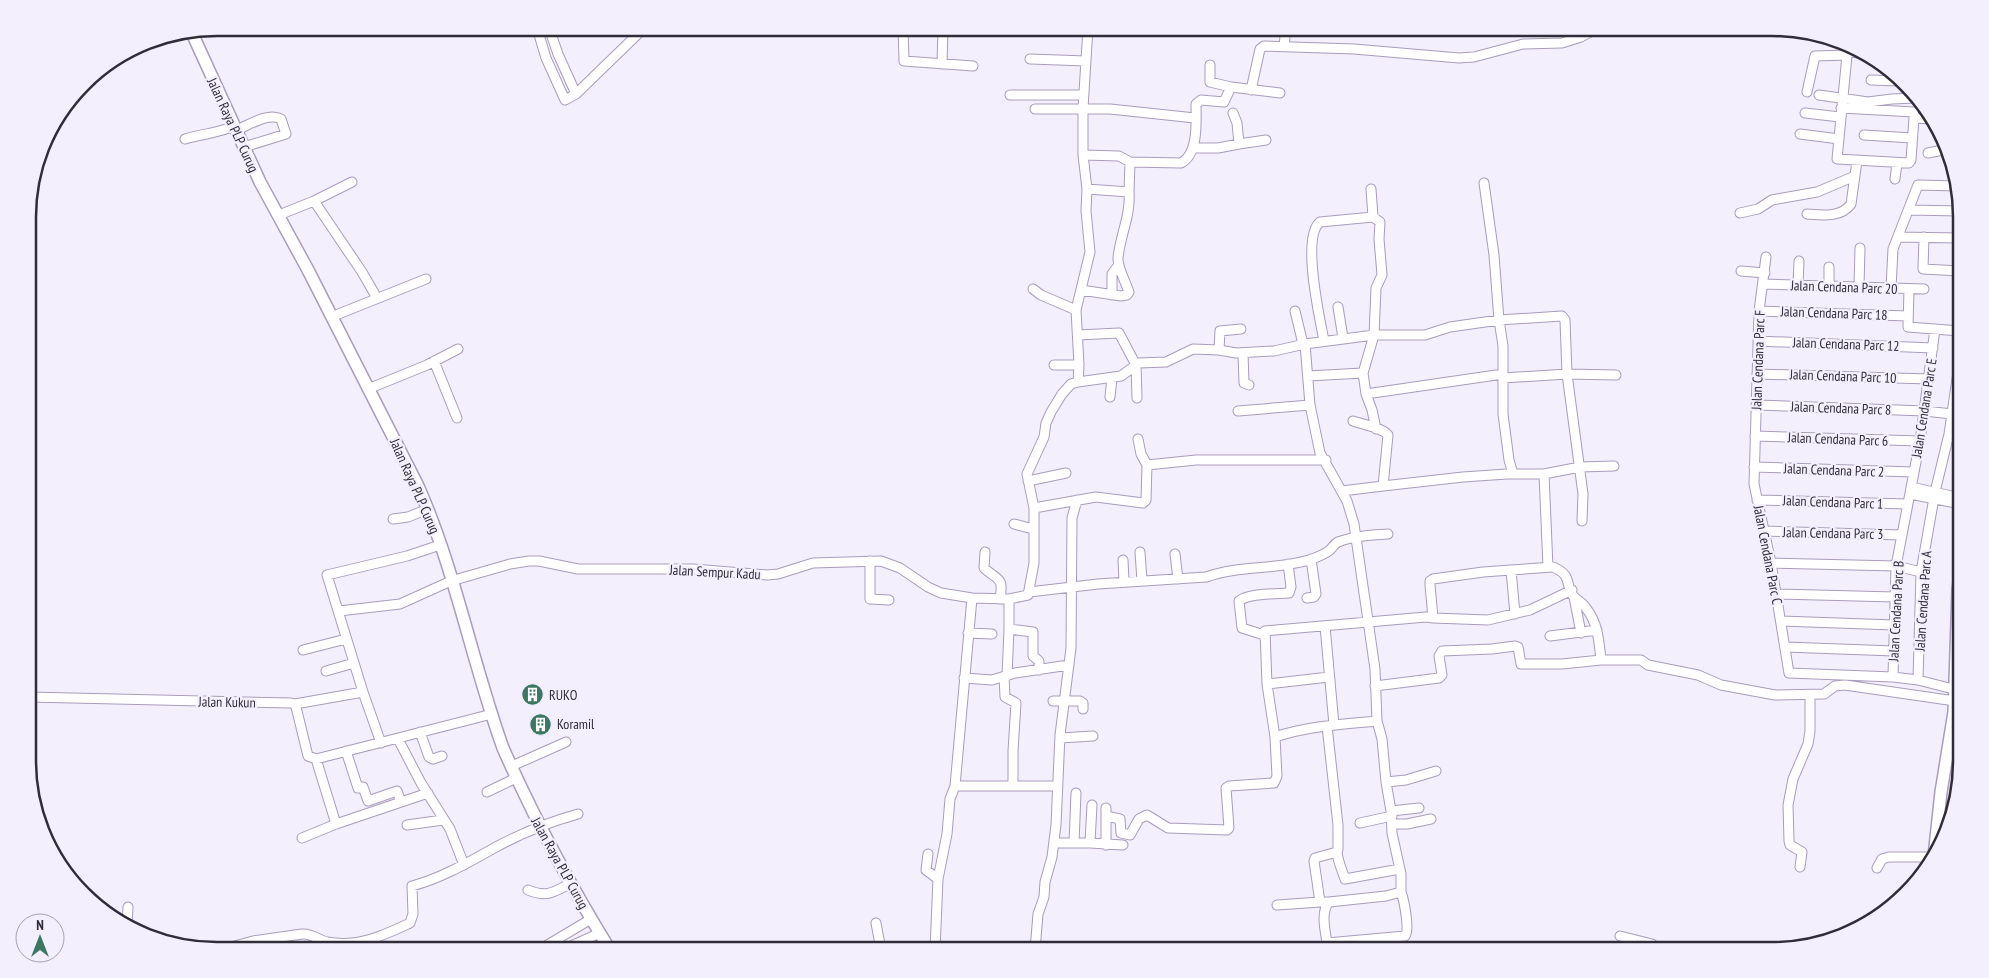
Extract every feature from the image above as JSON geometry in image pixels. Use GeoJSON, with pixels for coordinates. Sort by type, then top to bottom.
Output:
{"type":"FeatureCollection","features":[{"type":"Feature","properties":{"kind":"main road","name":"Jalan Raya PLP Curug"},"geometry":{"type":"LineString","coordinates":[[195,38],[260,182],[331,316],[428,509],[461,608],[492,714],[510,764],[539,826],[605,942]]}},
{"type":"Feature","properties":{"kind":"main road"},"geometry":{"type":"LineString","coordinates":[[1936,836],[1941,792],[1953,718]]}},
{"type":"Feature","properties":{"kind":"street"},"geometry":{"type":"LineString","coordinates":[[539,36],[546,58],[565,100],[576,94],[636,36]]}},
{"type":"Feature","properties":{"kind":"street"},"geometry":{"type":"LineString","coordinates":[[552,36],[558,54],[576,94]]}},
{"type":"Feature","properties":{"kind":"street"},"geometry":{"type":"LineString","coordinates":[[903,36],[904,61],[972,66]]}},
{"type":"Feature","properties":{"kind":"street"},"geometry":{"type":"LineString","coordinates":[[942,64],[943,36]]}},
{"type":"Feature","properties":{"kind":"street"},"geometry":{"type":"LineString","coordinates":[[1078,382],[1076,310],[1090,252],[1086,211],[1087,189],[1083,155],[1083,108],[1088,36]]}},
{"type":"Feature","properties":{"kind":"street"},"geometry":{"type":"LineString","coordinates":[[1284,46],[1285,36]]}},
{"type":"Feature","properties":{"kind":"street"},"geometry":{"type":"LineString","coordinates":[[1251,90],[1260,49],[1264,46],[1474,57],[1523,44],[1562,43],[1583,36]]}},
{"type":"Feature","properties":{"kind":"street"},"geometry":{"type":"LineString","coordinates":[[1807,92],[1815,56],[1843,51]]}},
{"type":"Feature","properties":{"kind":"street"},"geometry":{"type":"LineString","coordinates":[[1847,53],[1837,159],[1897,163],[1910,162],[1914,106]]}},
{"type":"Feature","properties":{"kind":"street"},"geometry":{"type":"LineString","coordinates":[[1030,59],[1086,61]]}},
{"type":"Feature","properties":{"kind":"street"},"geometry":{"type":"LineString","coordinates":[[1210,65],[1210,82],[1230,87],[1280,93]]}},
{"type":"Feature","properties":{"kind":"street"},"geometry":{"type":"LineString","coordinates":[[1871,80],[1891,81]]}},
{"type":"Feature","properties":{"kind":"street"},"geometry":{"type":"LineString","coordinates":[[1083,155],[1119,156],[1130,162],[1181,163],[1185,161],[1193,148],[1198,101],[1224,102],[1230,87]]}},
{"type":"Feature","properties":{"kind":"street"},"geometry":{"type":"LineString","coordinates":[[1010,95],[1084,95]]}},
{"type":"Feature","properties":{"kind":"street"},"geometry":{"type":"LineString","coordinates":[[1819,95],[1868,102],[1908,98]]}},
{"type":"Feature","properties":{"kind":"street"},"geometry":{"type":"LineString","coordinates":[[1035,109],[1110,109],[1195,118]]}},
{"type":"Feature","properties":{"kind":"street"},"geometry":{"type":"LineString","coordinates":[[1233,113],[1237,123],[1239,144]]}},
{"type":"Feature","properties":{"kind":"street"},"geometry":{"type":"LineString","coordinates":[[1805,113],[1922,117]]}},
{"type":"Feature","properties":{"kind":"street"},"geometry":{"type":"LineString","coordinates":[[185,139],[205,133],[235,128],[273,116],[281,119],[286,134],[244,147]]}},
{"type":"Feature","properties":{"kind":"street"},"geometry":{"type":"LineString","coordinates":[[1800,134],[1839,139]]}},
{"type":"Feature","properties":{"kind":"street"},"geometry":{"type":"LineString","coordinates":[[1864,135],[1912,138]]}},
{"type":"Feature","properties":{"kind":"street"},"geometry":{"type":"LineString","coordinates":[[1193,148],[1218,148],[1266,140]]}},
{"type":"Feature","properties":{"kind":"street"},"geometry":{"type":"LineString","coordinates":[[1928,152],[1940,150]]}},
{"type":"Feature","properties":{"kind":"street"},"geometry":{"type":"LineString","coordinates":[[1807,214],[1844,212],[1851,204],[1857,161]]}},
{"type":"Feature","properties":{"kind":"street"},"geometry":{"type":"LineString","coordinates":[[1081,290],[1125,296],[1129,293],[1125,277],[1118,266],[1118,259],[1126,227],[1130,162]]}},
{"type":"Feature","properties":{"kind":"street"},"geometry":{"type":"LineString","coordinates":[[1895,179],[1897,163]]}},
{"type":"Feature","properties":{"kind":"street"},"geometry":{"type":"LineString","coordinates":[[1740,213],[1758,209],[1772,200],[1817,192],[1855,176]]}},
{"type":"Feature","properties":{"kind":"street"},"geometry":{"type":"LineString","coordinates":[[278,215],[314,201],[352,182]]}},
{"type":"Feature","properties":{"kind":"street"},"geometry":{"type":"LineString","coordinates":[[1484,183],[1494,255],[1503,346],[1503,414],[1509,460],[1513,474]]}},
{"type":"Feature","properties":{"kind":"street"},"geometry":{"type":"LineString","coordinates":[[1891,288],[1893,249],[1918,185],[1950,186]]}},
{"type":"Feature","properties":{"kind":"street"},"geometry":{"type":"LineString","coordinates":[[1087,189],[1128,192]]}},
{"type":"Feature","properties":{"kind":"street"},"geometry":{"type":"LineString","coordinates":[[1371,189],[1373,217]]}},
{"type":"Feature","properties":{"kind":"street"},"geometry":{"type":"LineString","coordinates":[[314,201],[362,272],[377,298]]}},
{"type":"Feature","properties":{"kind":"street"},"geometry":{"type":"LineString","coordinates":[[1909,210],[1952,211]]}},
{"type":"Feature","properties":{"kind":"street"},"geometry":{"type":"LineString","coordinates":[[1324,341],[1314,284],[1312,256],[1315,228],[1320,222],[1373,217],[1380,222],[1378,239],[1382,275],[1376,288],[1374,335],[1363,373],[1366,394],[1376,429]]}},
{"type":"Feature","properties":{"kind":"street"},"geometry":{"type":"LineString","coordinates":[[1898,237],[1953,238]]}},
{"type":"Feature","properties":{"kind":"street"},"geometry":{"type":"LineString","coordinates":[[1924,238],[1923,269],[1953,271]]}},
{"type":"Feature","properties":{"kind":"street"},"geometry":{"type":"LineString","coordinates":[[1859,287],[1860,248]]}},
{"type":"Feature","properties":{"kind":"street","name":"Jalan Cendana Parc F"},"geometry":{"type":"LineString","coordinates":[[1755,436],[1759,311],[1766,257]]}},
{"type":"Feature","properties":{"kind":"street"},"geometry":{"type":"LineString","coordinates":[[1798,261],[1798,286]]}},
{"type":"Feature","properties":{"kind":"street"},"geometry":{"type":"LineString","coordinates":[[1112,295],[1112,274],[1118,266]]}},
{"type":"Feature","properties":{"kind":"street"},"geometry":{"type":"LineString","coordinates":[[1829,267],[1829,286]]}},
{"type":"Feature","properties":{"kind":"street"},"geometry":{"type":"LineString","coordinates":[[1741,271],[1765,274]]}},
{"type":"Feature","properties":{"kind":"street"},"geometry":{"type":"LineString","coordinates":[[331,316],[426,279]]}},
{"type":"Feature","properties":{"kind":"street","name":"Jalan Cendana Parc 20"},"geometry":{"type":"LineString","coordinates":[[1764,284],[1924,289]]}},
{"type":"Feature","properties":{"kind":"street"},"geometry":{"type":"LineString","coordinates":[[1033,289],[1041,295],[1076,310]]}},
{"type":"Feature","properties":{"kind":"street"},"geometry":{"type":"LineString","coordinates":[[1909,289],[1908,327],[1953,330]]}},
{"type":"Feature","properties":{"kind":"street"},"geometry":{"type":"LineString","coordinates":[[1338,307],[1343,338]]}},
{"type":"Feature","properties":{"kind":"street"},"geometry":{"type":"LineString","coordinates":[[1295,311],[1304,344],[1310,405],[1320,453],[1326,460],[1352,511],[1375,670],[1377,721],[1382,739],[1386,782],[1392,817],[1393,842],[1400,869],[1401,892],[1408,931],[1405,936],[1363,942]]}},
{"type":"Feature","properties":{"kind":"street","name":"Jalan Cendana Parc 18"},"geometry":{"type":"LineString","coordinates":[[1759,311],[1908,316]]}},
{"type":"Feature","properties":{"kind":"street"},"geometry":{"type":"LineString","coordinates":[[1004,599],[1028,596],[1034,563],[1034,508],[1028,481],[1029,468],[1044,438],[1046,423],[1062,394],[1071,384],[1121,376],[1143,362],[1166,362],[1193,349],[1236,353],[1274,351],[1343,338],[1374,335],[1425,335],[1450,327],[1499,320],[1562,316],[1565,320],[1567,374],[1583,494],[1582,521]]}},
{"type":"Feature","properties":{"kind":"street"},"geometry":{"type":"LineString","coordinates":[[1219,350],[1220,331],[1241,329]]}},
{"type":"Feature","properties":{"kind":"street","name":"Jalan Cendana Parc E"},"geometry":{"type":"LineString","coordinates":[[1910,495],[1925,411],[1936,329]]}},
{"type":"Feature","properties":{"kind":"street"},"geometry":{"type":"LineString","coordinates":[[1078,335],[1119,333],[1136,365],[1137,398]]}},
{"type":"Feature","properties":{"kind":"street","name":"Jalan Cendana Parc 12"},"geometry":{"type":"LineString","coordinates":[[1758,341],[1933,348]]}},
{"type":"Feature","properties":{"kind":"street"},"geometry":{"type":"LineString","coordinates":[[368,389],[458,349]]}},
{"type":"Feature","properties":{"kind":"street"},"geometry":{"type":"LineString","coordinates":[[1244,353],[1244,383],[1249,385]]}},
{"type":"Feature","properties":{"kind":"street"},"geometry":{"type":"LineString","coordinates":[[434,361],[457,418]]}},
{"type":"Feature","properties":{"kind":"street"},"geometry":{"type":"LineString","coordinates":[[1054,365],[1079,365]]}},
{"type":"Feature","properties":{"kind":"street"},"geometry":{"type":"LineString","coordinates":[[1308,376],[1363,373]]}},
{"type":"Feature","properties":{"kind":"street","name":"Jalan Cendana Parc 10"},"geometry":{"type":"LineString","coordinates":[[1757,374],[1930,379]]}},
{"type":"Feature","properties":{"kind":"street"},"geometry":{"type":"LineString","coordinates":[[1366,394],[1503,376],[1616,375]]}},
{"type":"Feature","properties":{"kind":"street"},"geometry":{"type":"LineString","coordinates":[[1110,397],[1112,378]]}},
{"type":"Feature","properties":{"kind":"street"},"geometry":{"type":"LineString","coordinates":[[1238,411],[1310,405]]}},
{"type":"Feature","properties":{"kind":"street","name":"Jalan Cendana Parc 8"},"geometry":{"type":"LineString","coordinates":[[1756,405],[1925,411],[1952,414]]}},
{"type":"Feature","properties":{"kind":"street","name":"Jalan Cendana Parc A"},"geometry":{"type":"LineString","coordinates":[[1918,680],[1921,572],[1934,495],[1949,434],[1953,407]]}},
{"type":"Feature","properties":{"kind":"street"},"geometry":{"type":"LineString","coordinates":[[1353,421],[1376,429],[1382,429],[1388,434],[1383,486]]}},
{"type":"Feature","properties":{"kind":"street","name":"Jalan Cendana Parc 6"},"geometry":{"type":"LineString","coordinates":[[1755,436],[1920,442]]}},
{"type":"Feature","properties":{"kind":"street","name":"Jalan Cendana Parc C"},"geometry":{"type":"LineString","coordinates":[[1755,436],[1754,484],[1771,563],[1790,673],[1893,677]]}},
{"type":"Feature","properties":{"kind":"street"},"geometry":{"type":"LineString","coordinates":[[1034,508],[1096,497],[1143,503],[1146,500],[1147,465],[1141,454],[1138,439]]}},
{"type":"Feature","properties":{"kind":"street"},"geometry":{"type":"LineString","coordinates":[[1147,465],[1196,460],[1326,460]]}},
{"type":"Feature","properties":{"kind":"street"},"geometry":{"type":"LineString","coordinates":[[1342,491],[1463,477],[1544,474],[1580,467],[1614,466]]}},
{"type":"Feature","properties":{"kind":"street","name":"Jalan Cendana Parc 2"},"geometry":{"type":"LineString","coordinates":[[1754,467],[1914,472]]}},
{"type":"Feature","properties":{"kind":"street"},"geometry":{"type":"LineString","coordinates":[[1028,481],[1066,472]]}},
{"type":"Feature","properties":{"kind":"street"},"geometry":{"type":"LineString","coordinates":[[1544,474],[1548,567]]}},
{"type":"Feature","properties":{"kind":"street","name":"Jalan Cendana Parc B"},"geometry":{"type":"LineString","coordinates":[[1893,677],[1896,566],[1910,495]]}},
{"type":"Feature","properties":{"kind":"street"},"geometry":{"type":"LineString","coordinates":[[1934,495],[1953,497]]}},
{"type":"Feature","properties":{"kind":"street"},"geometry":{"type":"LineString","coordinates":[[1934,495],[1953,501]]}},
{"type":"Feature","properties":{"kind":"street","name":"Jalan Cendana Parc 1"},"geometry":{"type":"LineString","coordinates":[[1757,500],[1934,495]]}},
{"type":"Feature","properties":{"kind":"street"},"geometry":{"type":"LineString","coordinates":[[1036,942],[1038,914],[1044,896],[1054,843],[1060,738],[1072,626],[1072,518],[1077,500]]}},
{"type":"Feature","properties":{"kind":"street"},"geometry":{"type":"LineString","coordinates":[[393,519],[408,517],[428,509]]}},
{"type":"Feature","properties":{"kind":"street"},"geometry":{"type":"LineString","coordinates":[[1014,524],[1033,529]]}},
{"type":"Feature","properties":{"kind":"street","name":"Jalan Cendana Parc 3"},"geometry":{"type":"LineString","coordinates":[[1764,531],[1902,535]]}},
{"type":"Feature","properties":{"kind":"street"},"geometry":{"type":"LineString","coordinates":[[1029,592],[1124,582],[1206,577],[1257,567],[1288,564],[1310,560],[1331,549],[1336,543],[1355,537],[1388,534]]}},
{"type":"Feature","properties":{"kind":"street"},"geometry":{"type":"LineString","coordinates":[[381,742],[346,639],[328,573],[406,556],[440,546]]}},
{"type":"Feature","properties":{"kind":"street"},"geometry":{"type":"LineString","coordinates":[[985,552],[984,568],[1001,581],[1010,629],[1005,697],[1016,704],[1013,786]]}},
{"type":"Feature","properties":{"kind":"street"},"geometry":{"type":"LineString","coordinates":[[1140,552],[1142,581]]}},
{"type":"Feature","properties":{"kind":"street"},"geometry":{"type":"LineString","coordinates":[[1175,554],[1178,579]]}},
{"type":"Feature","properties":{"kind":"street"},"geometry":{"type":"LineString","coordinates":[[1123,560],[1124,582]]}},
{"type":"Feature","properties":{"kind":"street"},"geometry":{"type":"LineString","coordinates":[[1307,598],[1314,597],[1316,594],[1310,560]]}},
{"type":"Feature","properties":{"kind":"street","name":"Jalan Sempur Kadu"},"geometry":{"type":"LineString","coordinates":[[338,611],[397,604],[451,581],[510,564],[529,561],[578,568],[693,570],[761,575],[778,574],[813,563],[828,561],[880,561],[892,564],[941,593],[972,598],[1004,599]]}},
{"type":"Feature","properties":{"kind":"street"},"geometry":{"type":"LineString","coordinates":[[870,562],[870,599],[890,600]]}},
{"type":"Feature","properties":{"kind":"street"},"geometry":{"type":"LineString","coordinates":[[1771,563],[1896,566],[1921,572]]}},
{"type":"Feature","properties":{"kind":"street"},"geometry":{"type":"LineString","coordinates":[[1264,634],[1242,628],[1240,601],[1243,598],[1289,593],[1291,587],[1288,564]]}},
{"type":"Feature","properties":{"kind":"street"},"geometry":{"type":"LineString","coordinates":[[1433,618],[1430,585],[1430,581],[1433,579],[1548,567],[1561,570],[1569,580],[1580,632]]}},
{"type":"Feature","properties":{"kind":"street"},"geometry":{"type":"LineString","coordinates":[[1511,570],[1515,614]]}},
{"type":"Feature","properties":{"kind":"street"},"geometry":{"type":"LineString","coordinates":[[1106,845],[1106,812],[1120,819],[1121,833],[1128,835],[1131,834],[1139,819],[1147,815],[1168,828],[1227,830],[1229,828],[1226,788],[1229,786],[1274,783],[1277,776],[1275,737],[1267,684],[1264,634],[1266,630],[1433,618],[1488,620],[1530,610],[1573,594]]}},
{"type":"Feature","properties":{"kind":"street"},"geometry":{"type":"LineString","coordinates":[[1573,594],[1582,602],[1591,615],[1597,630],[1601,660]]}},
{"type":"Feature","properties":{"kind":"street"},"geometry":{"type":"LineString","coordinates":[[1776,594],[1895,597]]}},
{"type":"Feature","properties":{"kind":"street"},"geometry":{"type":"LineString","coordinates":[[935,942],[938,879],[948,834],[950,799],[955,786],[972,598]]}},
{"type":"Feature","properties":{"kind":"street"},"geometry":{"type":"LineString","coordinates":[[1781,621],[1894,625]]}},
{"type":"Feature","properties":{"kind":"street"},"geometry":{"type":"LineString","coordinates":[[1325,626],[1338,825],[1338,849],[1336,852],[1338,860],[1343,869],[1345,879],[1400,869]]}},
{"type":"Feature","properties":{"kind":"street"},"geometry":{"type":"LineString","coordinates":[[1010,629],[1033,632],[1033,656],[1039,661],[1039,670]]}},
{"type":"Feature","properties":{"kind":"street"},"geometry":{"type":"LineString","coordinates":[[1550,636],[1597,630]]}},
{"type":"Feature","properties":{"kind":"street"},"geometry":{"type":"LineString","coordinates":[[968,633],[992,634]]}},
{"type":"Feature","properties":{"kind":"street"},"geometry":{"type":"LineString","coordinates":[[304,650],[346,639]]}},
{"type":"Feature","properties":{"kind":"street"},"geometry":{"type":"LineString","coordinates":[[1375,686],[1439,678],[1442,675],[1439,656],[1442,651],[1515,646],[1518,647],[1521,664],[1642,660],[1648,665],[1698,675],[1720,685],[1775,695],[1810,696],[1824,694],[1835,686],[1845,685],[1953,694]]}},
{"type":"Feature","properties":{"kind":"street"},"geometry":{"type":"LineString","coordinates":[[1785,647],[1894,651]]}},
{"type":"Feature","properties":{"kind":"street"},"geometry":{"type":"LineString","coordinates":[[326,671],[354,663]]}},
{"type":"Feature","properties":{"kind":"street"},"geometry":{"type":"LineString","coordinates":[[964,678],[992,680],[1052,666],[1069,665]]}},
{"type":"Feature","properties":{"kind":"street"},"geometry":{"type":"LineString","coordinates":[[1267,684],[1329,677]]}},
{"type":"Feature","properties":{"kind":"street"},"geometry":{"type":"LineString","coordinates":[[1893,677],[1918,680],[1953,693]]}},
{"type":"Feature","properties":{"kind":"street","name":"Jalan Kukun"},"geometry":{"type":"LineString","coordinates":[[36,697],[285,702],[295,704],[363,692]]}},
{"type":"Feature","properties":{"kind":"street"},"geometry":{"type":"LineString","coordinates":[[1800,868],[1802,852],[1789,842],[1788,805],[1793,778],[1808,744],[1810,696]]}},
{"type":"Feature","properties":{"kind":"street"},"geometry":{"type":"LineString","coordinates":[[1053,701],[1082,702],[1083,709]]}},
{"type":"Feature","properties":{"kind":"street"},"geometry":{"type":"LineString","coordinates":[[295,704],[308,756],[316,759],[492,714]]}},
{"type":"Feature","properties":{"kind":"street"},"geometry":{"type":"LineString","coordinates":[[1275,737],[1331,726],[1377,721]]}},
{"type":"Feature","properties":{"kind":"street"},"geometry":{"type":"LineString","coordinates":[[420,732],[429,757],[433,759],[442,756]]}},
{"type":"Feature","properties":{"kind":"street"},"geometry":{"type":"LineString","coordinates":[[1060,738],[1092,736]]}},
{"type":"Feature","properties":{"kind":"street"},"geometry":{"type":"LineString","coordinates":[[398,738],[443,820],[450,829],[464,864]]}},
{"type":"Feature","properties":{"kind":"street"},"geometry":{"type":"LineString","coordinates":[[510,764],[566,742]]}},
{"type":"Feature","properties":{"kind":"street"},"geometry":{"type":"LineString","coordinates":[[346,751],[358,788],[363,787],[368,801],[397,791],[401,802]]}},
{"type":"Feature","properties":{"kind":"street"},"geometry":{"type":"LineString","coordinates":[[316,759],[336,824]]}},
{"type":"Feature","properties":{"kind":"street"},"geometry":{"type":"LineString","coordinates":[[1386,782],[1406,780],[1436,771]]}},
{"type":"Feature","properties":{"kind":"street"},"geometry":{"type":"LineString","coordinates":[[487,792],[516,778]]}},
{"type":"Feature","properties":{"kind":"street"},"geometry":{"type":"LineString","coordinates":[[955,786],[1057,786]]}},
{"type":"Feature","properties":{"kind":"street"},"geometry":{"type":"LineString","coordinates":[[302,838],[336,824],[428,793]]}},
{"type":"Feature","properties":{"kind":"street"},"geometry":{"type":"LineString","coordinates":[[1074,843],[1076,793]]}},
{"type":"Feature","properties":{"kind":"street"},"geometry":{"type":"LineString","coordinates":[[1090,843],[1092,805]]}},
{"type":"Feature","properties":{"kind":"street"},"geometry":{"type":"LineString","coordinates":[[1360,823],[1392,817],[1419,808]]}},
{"type":"Feature","properties":{"kind":"street"},"geometry":{"type":"LineString","coordinates":[[357,942],[370,940],[410,922],[413,914],[412,886],[446,874],[539,826],[578,814]]}},
{"type":"Feature","properties":{"kind":"street"},"geometry":{"type":"LineString","coordinates":[[1392,817],[1407,824],[1431,819]]}},
{"type":"Feature","properties":{"kind":"street"},"geometry":{"type":"LineString","coordinates":[[406,825],[443,820]]}},
{"type":"Feature","properties":{"kind":"street"},"geometry":{"type":"LineString","coordinates":[[1054,843],[1123,845]]}},
{"type":"Feature","properties":{"kind":"street"},"geometry":{"type":"LineString","coordinates":[[1327,942],[1325,907],[1314,859],[1336,852]]}},
{"type":"Feature","properties":{"kind":"street"},"geometry":{"type":"LineString","coordinates":[[928,854],[926,870],[938,879]]}},
{"type":"Feature","properties":{"kind":"street"},"geometry":{"type":"LineString","coordinates":[[1877,868],[1882,859],[1889,857],[1924,857]]}},
{"type":"Feature","properties":{"kind":"street"},"geometry":{"type":"LineString","coordinates":[[528,890],[539,895],[554,893],[571,883]]}},
{"type":"Feature","properties":{"kind":"street"},"geometry":{"type":"LineString","coordinates":[[1277,905],[1386,896],[1401,892]]}},
{"type":"Feature","properties":{"kind":"street"},"geometry":{"type":"LineString","coordinates":[[127,917],[128,907]]}},
{"type":"Feature","properties":{"kind":"street"},"geometry":{"type":"LineString","coordinates":[[552,942],[591,919]]}},
{"type":"Feature","properties":{"kind":"street"},"geometry":{"type":"LineString","coordinates":[[876,922],[880,942]]}},
{"type":"Feature","properties":{"kind":"street"},"geometry":{"type":"LineString","coordinates":[[580,942],[600,933]]}},
{"type":"Feature","properties":{"kind":"street"},"geometry":{"type":"LineString","coordinates":[[249,942],[308,934],[326,942]]}},
{"type":"Feature","properties":{"kind":"street"},"geometry":{"type":"LineString","coordinates":[[1620,936],[1644,942]]}},
{"type":"Feature","properties":{"kind":"place","name":"RUKO"},"geometry":{"type":"Point","coordinates":[533,695]}},
{"type":"Feature","properties":{"kind":"place","name":"Koramil"},"geometry":{"type":"Point","coordinates":[541,724]}}]}
